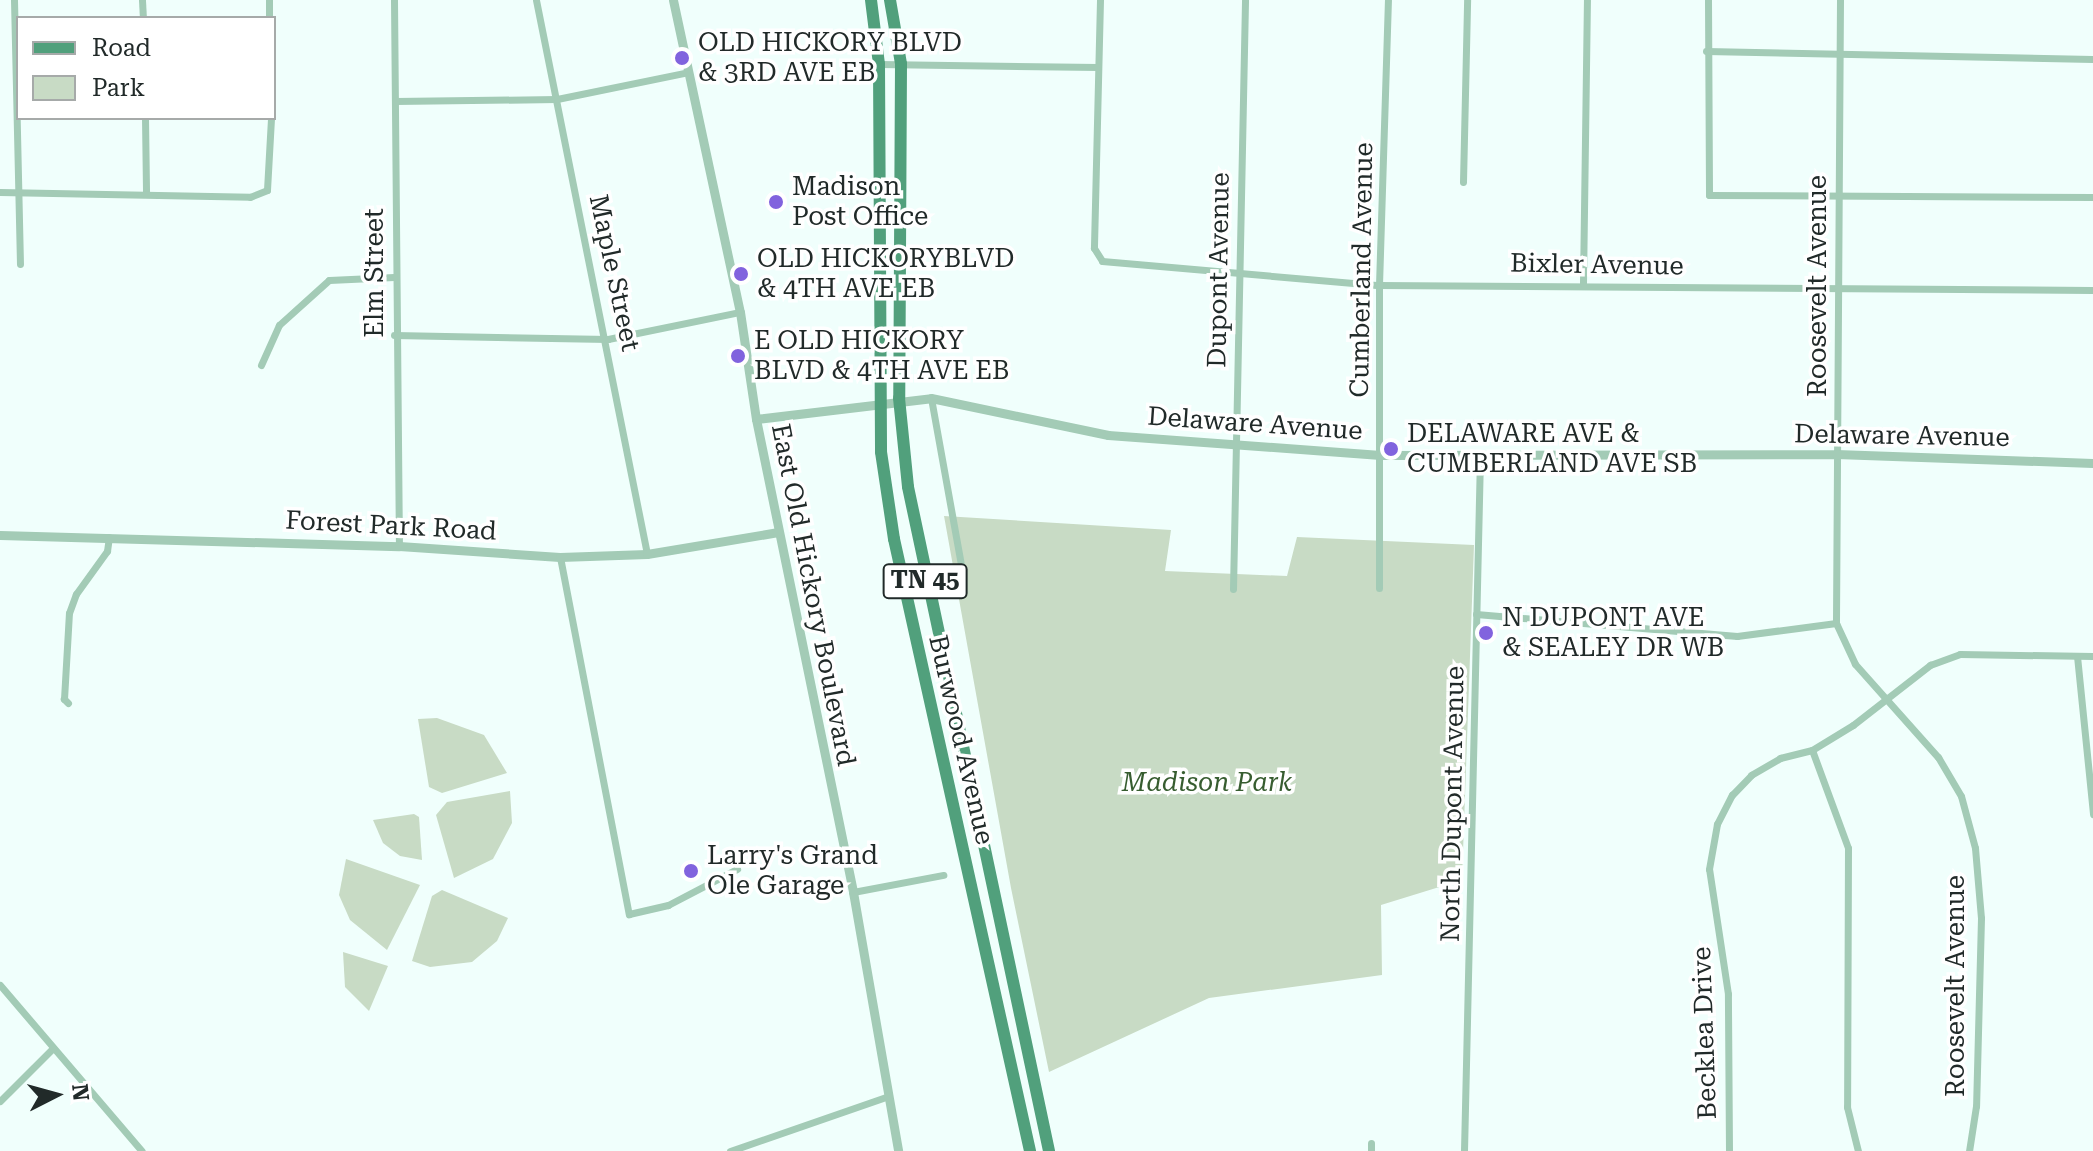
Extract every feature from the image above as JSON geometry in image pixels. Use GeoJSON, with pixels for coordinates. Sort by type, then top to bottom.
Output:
{"type":"FeatureCollection","features":[{"type":"Feature","properties":{"kind":"main road","name":"Burwood Avenue"},"geometry":{"type":"LineString","coordinates":[[871,0],[879,64],[877,401],[894,539],[1030,1151]]}},
{"type":"Feature","properties":{"kind":"main road","name":"Burwood Avenue"},"geometry":{"type":"LineString","coordinates":[[890,0],[901,64],[899,398],[908,487],[930,608],[1049,1151]]}},
{"type":"Feature","properties":{"kind":"street"},"geometry":{"type":"LineString","coordinates":[[14,0],[16,77]]}},
{"type":"Feature","properties":{"kind":"street","name":"Elm Street"},"geometry":{"type":"LineString","coordinates":[[394,0],[394,335],[399,546]]}},
{"type":"Feature","properties":{"kind":"street","name":"Maple Street"},"geometry":{"type":"LineString","coordinates":[[536,0],[608,339],[647,554]]}},
{"type":"Feature","properties":{"kind":"street","name":"East Old Hickory Boulevard"},"geometry":{"type":"LineString","coordinates":[[673,0],[740,312],[756,419],[853,892],[898,1151]]}},
{"type":"Feature","properties":{"kind":"street"},"geometry":{"type":"LineString","coordinates":[[879,64],[1098,67],[1100,0]]}},
{"type":"Feature","properties":{"kind":"street","name":"Dupont Avenue"},"geometry":{"type":"LineString","coordinates":[[1233,589],[1245,0]]}},
{"type":"Feature","properties":{"kind":"street","name":"Cumberland Avenue"},"geometry":{"type":"LineString","coordinates":[[1379,588],[1379,285],[1388,0]]}},
{"type":"Feature","properties":{"kind":"street"},"geometry":{"type":"LineString","coordinates":[[1463,182],[1467,0]]}},
{"type":"Feature","properties":{"kind":"street"},"geometry":{"type":"LineString","coordinates":[[1583,283],[1587,0]]}},
{"type":"Feature","properties":{"kind":"street"},"geometry":{"type":"LineString","coordinates":[[1708,0],[1709,192],[2093,197]]}},
{"type":"Feature","properties":{"kind":"street","name":"Roosevelt Avenue"},"geometry":{"type":"LineString","coordinates":[[1840,0],[1836,623],[1855,664],[1887,696],[1938,757],[1961,796],[1975,848],[1980,950],[1976,1106],[1969,1151]]}},
{"type":"Feature","properties":{"kind":"street"},"geometry":{"type":"LineString","coordinates":[[1706,51],[2093,59]]}},
{"type":"Feature","properties":{"kind":"street","name":"Bixler Avenue"},"geometry":{"type":"LineString","coordinates":[[1098,67],[1094,248],[1102,261],[1379,285],[1583,283],[2093,290]]}},
{"type":"Feature","properties":{"kind":"street"},"geometry":{"type":"LineString","coordinates":[[395,101],[557,99],[688,72]]}},
{"type":"Feature","properties":{"kind":"street"},"geometry":{"type":"LineString","coordinates":[[17,120],[20,264]]}},
{"type":"Feature","properties":{"kind":"street"},"geometry":{"type":"LineString","coordinates":[[145,120],[146,194]]}},
{"type":"Feature","properties":{"kind":"street"},"geometry":{"type":"LineString","coordinates":[[0,192],[250,197],[267,190],[271,120]]}},
{"type":"Feature","properties":{"kind":"street"},"geometry":{"type":"LineString","coordinates":[[261,365],[279,325],[329,280],[394,277]]}},
{"type":"Feature","properties":{"kind":"street"},"geometry":{"type":"LineString","coordinates":[[394,335],[608,339],[740,312]]}},
{"type":"Feature","properties":{"kind":"street","name":"Delaware Avenue"},"geometry":{"type":"LineString","coordinates":[[756,419],[899,398],[931,398],[1108,435],[1380,455],[1836,454],[2093,463]]}},
{"type":"Feature","properties":{"kind":"street"},"geometry":{"type":"LineString","coordinates":[[931,398],[963,576]]}},
{"type":"Feature","properties":{"kind":"street","name":"North Dupont Avenue"},"geometry":{"type":"LineString","coordinates":[[1464,1151],[1480,457]]}},
{"type":"Feature","properties":{"kind":"street","name":"Forest Park Road"},"geometry":{"type":"LineString","coordinates":[[0,535],[399,546],[560,557],[647,554],[778,532]]}},
{"type":"Feature","properties":{"kind":"street"},"geometry":{"type":"LineString","coordinates":[[68,703],[64,699],[69,613],[76,594],[107,551],[109,537]]}},
{"type":"Feature","properties":{"kind":"street"},"geometry":{"type":"LineString","coordinates":[[560,557],[629,914],[668,905],[737,869]]}},
{"type":"Feature","properties":{"kind":"street"},"geometry":{"type":"LineString","coordinates":[[1476,614],[1760,636],[1836,623]]}},
{"type":"Feature","properties":{"kind":"street","name":"Becklea Drive"},"geometry":{"type":"LineString","coordinates":[[1729,1151],[1728,994],[1709,869],[1711,849],[1732,795],[1751,775],[1780,758],[1812,750],[1930,665],[1960,654],[2093,656]]}},
{"type":"Feature","properties":{"kind":"street"},"geometry":{"type":"LineString","coordinates":[[2077,656],[2093,814]]}},
{"type":"Feature","properties":{"kind":"street"},"geometry":{"type":"LineString","coordinates":[[1812,750],[1848,848],[1847,1107],[1858,1151]]}},
{"type":"Feature","properties":{"kind":"street"},"geometry":{"type":"LineString","coordinates":[[853,892],[943,875]]}},
{"type":"Feature","properties":{"kind":"street"},"geometry":{"type":"LineString","coordinates":[[0,985],[142,1151]]}},
{"type":"Feature","properties":{"kind":"street"},"geometry":{"type":"LineString","coordinates":[[0,1101],[53,1048]]}},
{"type":"Feature","properties":{"kind":"street"},"geometry":{"type":"LineString","coordinates":[[730,1151],[889,1096]]}},
{"type":"Feature","properties":{"kind":"green space","name":"Madison Park"},"geometry":{"type":"Polygon","coordinates":[[[944,516],[1171,530],[1165,571],[1287,576],[1297,537],[1474,545],[1462,880],[1381,905],[1382,975],[1209,998],[1049,1072],[1011,888],[944,516]]]}},
{"type":"Feature","properties":{"kind":"green space"},"geometry":{"type":"Polygon","coordinates":[[[437,718],[484,735],[507,773],[442,793],[429,787],[418,719],[437,718]]]}},
{"type":"Feature","properties":{"kind":"green space"},"geometry":{"type":"Polygon","coordinates":[[[510,791],[512,823],[493,859],[454,878],[436,815],[447,802],[510,791]]]}},
{"type":"Feature","properties":{"kind":"green space"},"geometry":{"type":"Polygon","coordinates":[[[414,814],[419,817],[422,860],[400,856],[383,843],[373,820],[414,814]]]}},
{"type":"Feature","properties":{"kind":"green space"},"geometry":{"type":"Polygon","coordinates":[[[346,859],[420,885],[387,950],[350,920],[339,895],[346,859]]]}},
{"type":"Feature","properties":{"kind":"green space"},"geometry":{"type":"Polygon","coordinates":[[[442,890],[508,918],[497,941],[472,962],[430,967],[412,961],[432,896],[442,890]]]}},
{"type":"Feature","properties":{"kind":"green space"},"geometry":{"type":"Polygon","coordinates":[[[343,952],[388,966],[369,1011],[345,987],[343,952]]]}},
{"type":"Feature","properties":{"kind":"place","name":"OLD HICKORY BLVD & 3RD AVE EB"},"geometry":{"type":"Point","coordinates":[682,58]}},
{"type":"Feature","properties":{"kind":"place","name":"Madison Post Office"},"geometry":{"type":"Point","coordinates":[776,202]}},
{"type":"Feature","properties":{"kind":"place","name":"OLD HICKORYBLVD & 4TH AVE EB"},"geometry":{"type":"Point","coordinates":[741,274]}},
{"type":"Feature","properties":{"kind":"place","name":"E OLD HICKORY BLVD & 4TH AVE EB"},"geometry":{"type":"Point","coordinates":[738,356]}},
{"type":"Feature","properties":{"kind":"place","name":"DELAWARE AVE & CUMBERLAND AVE SB"},"geometry":{"type":"Point","coordinates":[1391,449]}},
{"type":"Feature","properties":{"kind":"place","name":"N DUPONT AVE & SEALEY DR WB"},"geometry":{"type":"Point","coordinates":[1486,633]}},
{"type":"Feature","properties":{"kind":"place","name":"Larry's Grand Ole Garage"},"geometry":{"type":"Point","coordinates":[691,871]}}]}
